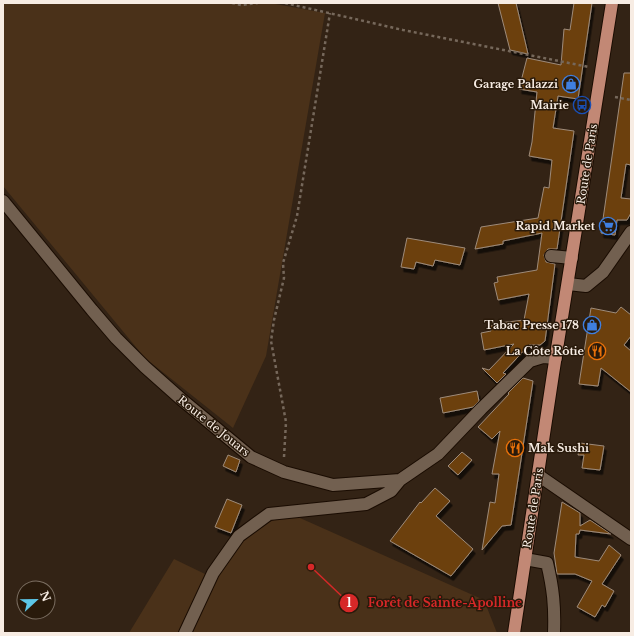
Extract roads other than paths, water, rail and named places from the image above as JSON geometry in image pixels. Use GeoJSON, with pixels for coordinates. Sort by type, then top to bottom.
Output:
{"type":"FeatureCollection","features":[{"type":"Feature","properties":{"kind":"main road","name":"Route de Paris"},"geometry":{"type":"LineString","coordinates":[[514,633],[612,3]]}},
{"type":"Feature","properties":{"kind":"street","name":"Route de Jouars"},"geometry":{"type":"LineString","coordinates":[[3,201],[116,338],[145,367],[181,399],[251,456],[284,472],[333,485],[400,480]]}},
{"type":"Feature","properties":{"kind":"street"},"geometry":{"type":"LineString","coordinates":[[568,284],[586,286],[598,277],[631,232]]}},
{"type":"Feature","properties":{"kind":"street"},"geometry":{"type":"LineString","coordinates":[[551,256],[572,258]]}},
{"type":"Feature","properties":{"kind":"street"},"geometry":{"type":"LineString","coordinates":[[184,633],[213,573],[238,536],[269,514],[366,504],[391,491],[400,480],[438,454],[481,408],[530,361],[543,357],[556,358]]}},
{"type":"Feature","properties":{"kind":"street"},"geometry":{"type":"LineString","coordinates":[[538,475],[631,539]]}},
{"type":"Feature","properties":{"kind":"street"},"geometry":{"type":"LineString","coordinates":[[525,559],[547,562],[552,584],[555,609],[554,633]]}},
{"type":"Feature","properties":{"kind":"place","name":"Garage Palazzi"},"geometry":{"type":"Point","coordinates":[571,84]}},
{"type":"Feature","properties":{"kind":"place","name":"Mairie"},"geometry":{"type":"Point","coordinates":[582,105]}},
{"type":"Feature","properties":{"kind":"place","name":"Rapid Market"},"geometry":{"type":"Point","coordinates":[608,226]}},
{"type":"Feature","properties":{"kind":"place","name":"Tabac Presse 178"},"geometry":{"type":"Point","coordinates":[592,325]}},
{"type":"Feature","properties":{"kind":"place","name":"La Côte Rôtie"},"geometry":{"type":"Point","coordinates":[597,351]}},
{"type":"Feature","properties":{"kind":"place","name":"Mak Sushi"},"geometry":{"type":"Point","coordinates":[515,448]}},
{"type":"Feature","properties":{"kind":"place","name":"Forêt de Sainte-Apolline"},"geometry":{"type":"Point","coordinates":[311,567]}}]}
